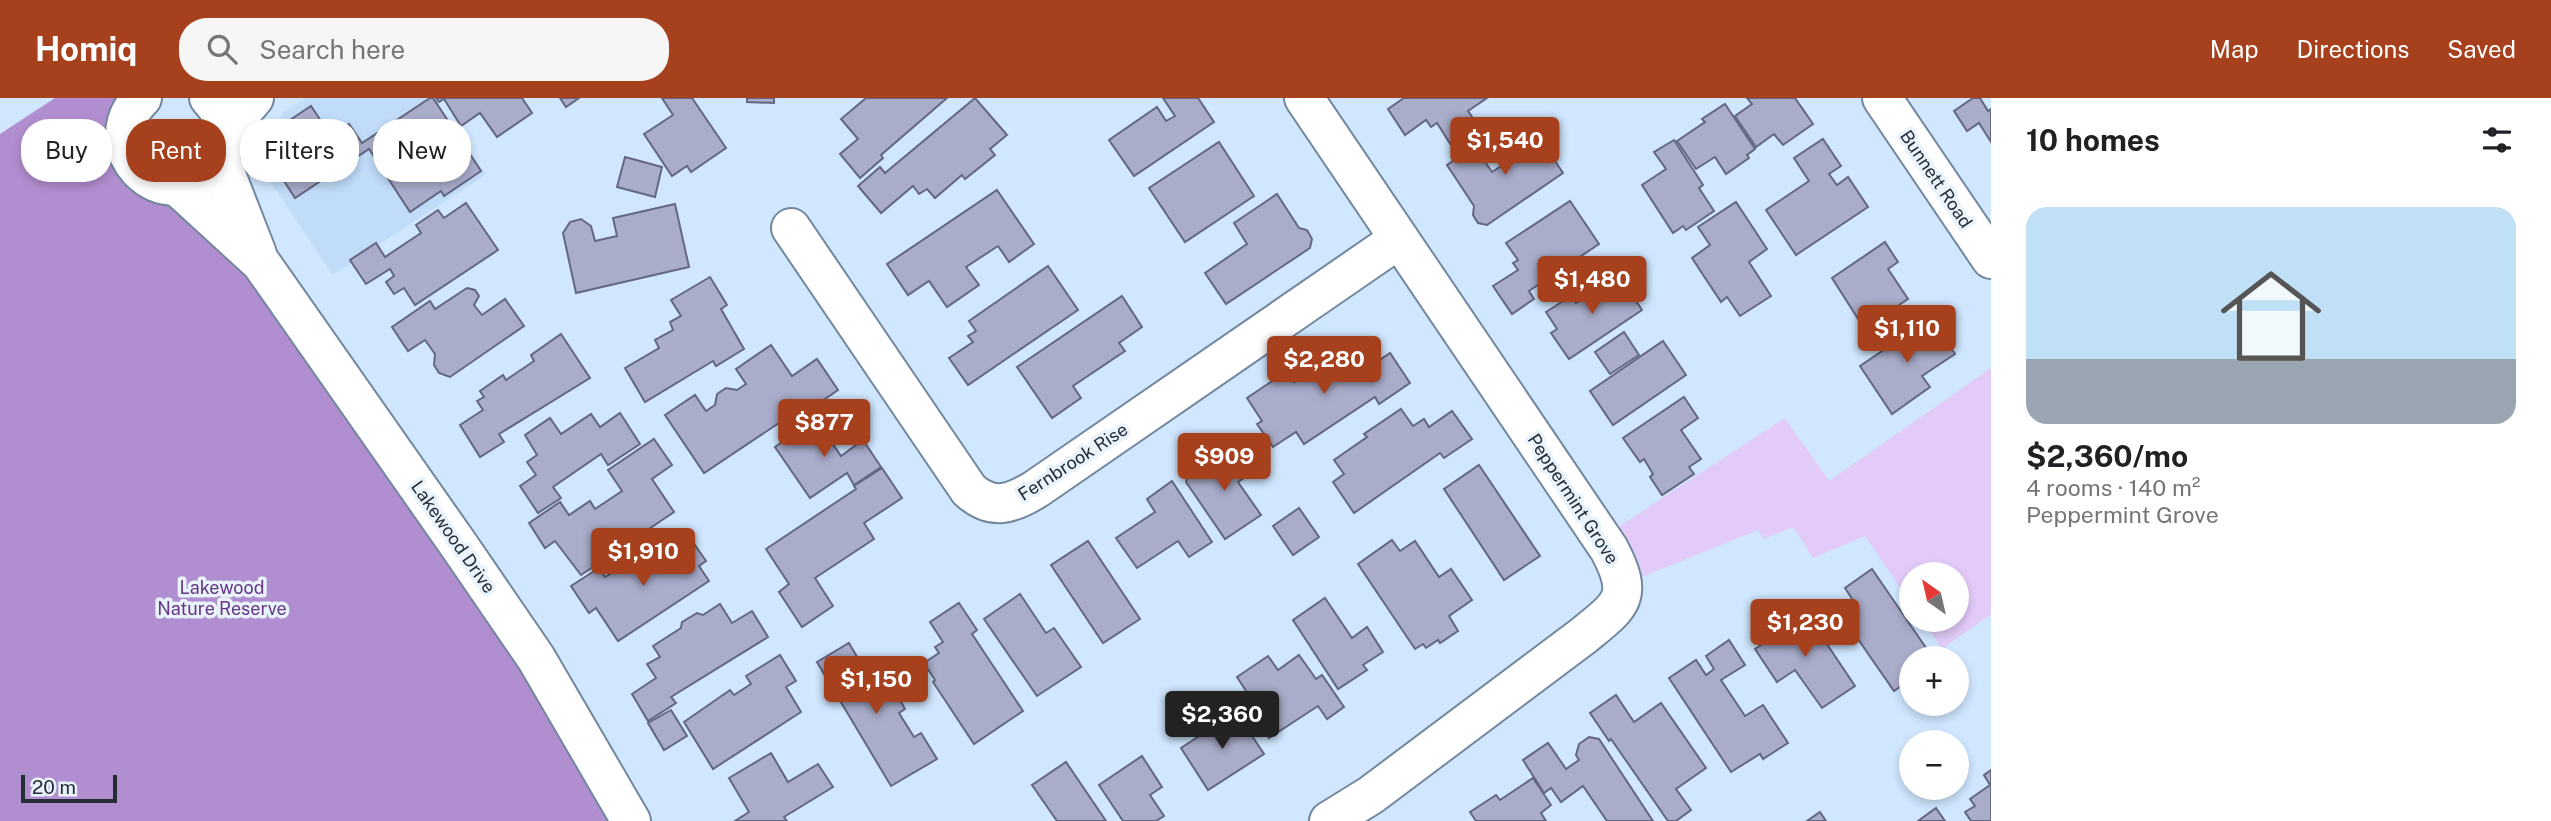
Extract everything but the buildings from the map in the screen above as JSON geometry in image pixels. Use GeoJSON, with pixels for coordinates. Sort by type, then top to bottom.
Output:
{"type":"FeatureCollection","features":[{"type":"Feature","properties":{"kind":"street"},"geometry":{"type":"LineString","coordinates":[[226,122],[254,98]]}},
{"type":"Feature","properties":{"kind":"street","name":"Peppermint Grove"},"geometry":{"type":"LineString","coordinates":[[1304,98],[1609,550],[1619,570],[1623,589],[1614,610],[1583,636],[1371,795],[1329,821]]}},
{"type":"Feature","properties":{"kind":"street","name":"Bunnett Road"},"geometry":{"type":"LineString","coordinates":[[1882,98],[1991,259]]}},
{"type":"Feature","properties":{"kind":"street"},"geometry":{"type":"LineString","coordinates":[[131,103],[125,130],[126,147],[133,163],[145,176],[160,183],[177,186],[194,182]]}},
{"type":"Feature","properties":{"kind":"street","name":"Lakewood Drive"},"geometry":{"type":"LineString","coordinates":[[226,154],[261,263]]}},
{"type":"Feature","properties":{"kind":"street","name":"Lakewood Drive"},"geometry":{"type":"LineString","coordinates":[[177,186],[261,263],[536,658],[631,821]]}},
{"type":"Feature","properties":{"kind":"street","name":"Fernbrook Rise"},"geometry":{"type":"LineString","coordinates":[[791,228],[969,490],[983,501],[998,504],[1013,501],[1036,489],[1399,239]]}},
{"type":"Feature","properties":{"kind":"shaded area"},"geometry":{"type":"Polygon","coordinates":[[[306,98],[434,98],[448,119],[373,119],[373,182],[471,182],[471,152],[486,174],[333,275],[271,182],[359,182],[359,119],[281,119],[282,113],[306,98]]]}},
{"type":"Feature","properties":{"kind":"shaded area"},"geometry":{"type":"Polygon","coordinates":[[[1991,368],[1991,614],[1969,630],[1969,562],[1899,562],[1899,586],[1865,536],[1813,558],[1793,527],[1764,539],[1758,530],[1622,585],[1601,538],[1785,418],[1829,481],[1991,368]]]}},
{"type":"Feature","properties":{"kind":"shaded area"},"geometry":{"type":"Polygon","coordinates":[[[1930,632],[1966,632],[1946,646],[1940,646],[1930,632]]]}},
{"type":"Feature","properties":{"kind":"green space","name":"Lakewood Nature Reserve"},"geometry":{"type":"Polygon","coordinates":[[[55,98],[124,98],[126,182],[178,182],[261,263],[631,821],[0,821],[0,134],[21,120],[21,182],[112,182],[112,119],[23,119],[55,98]]]}}]}
